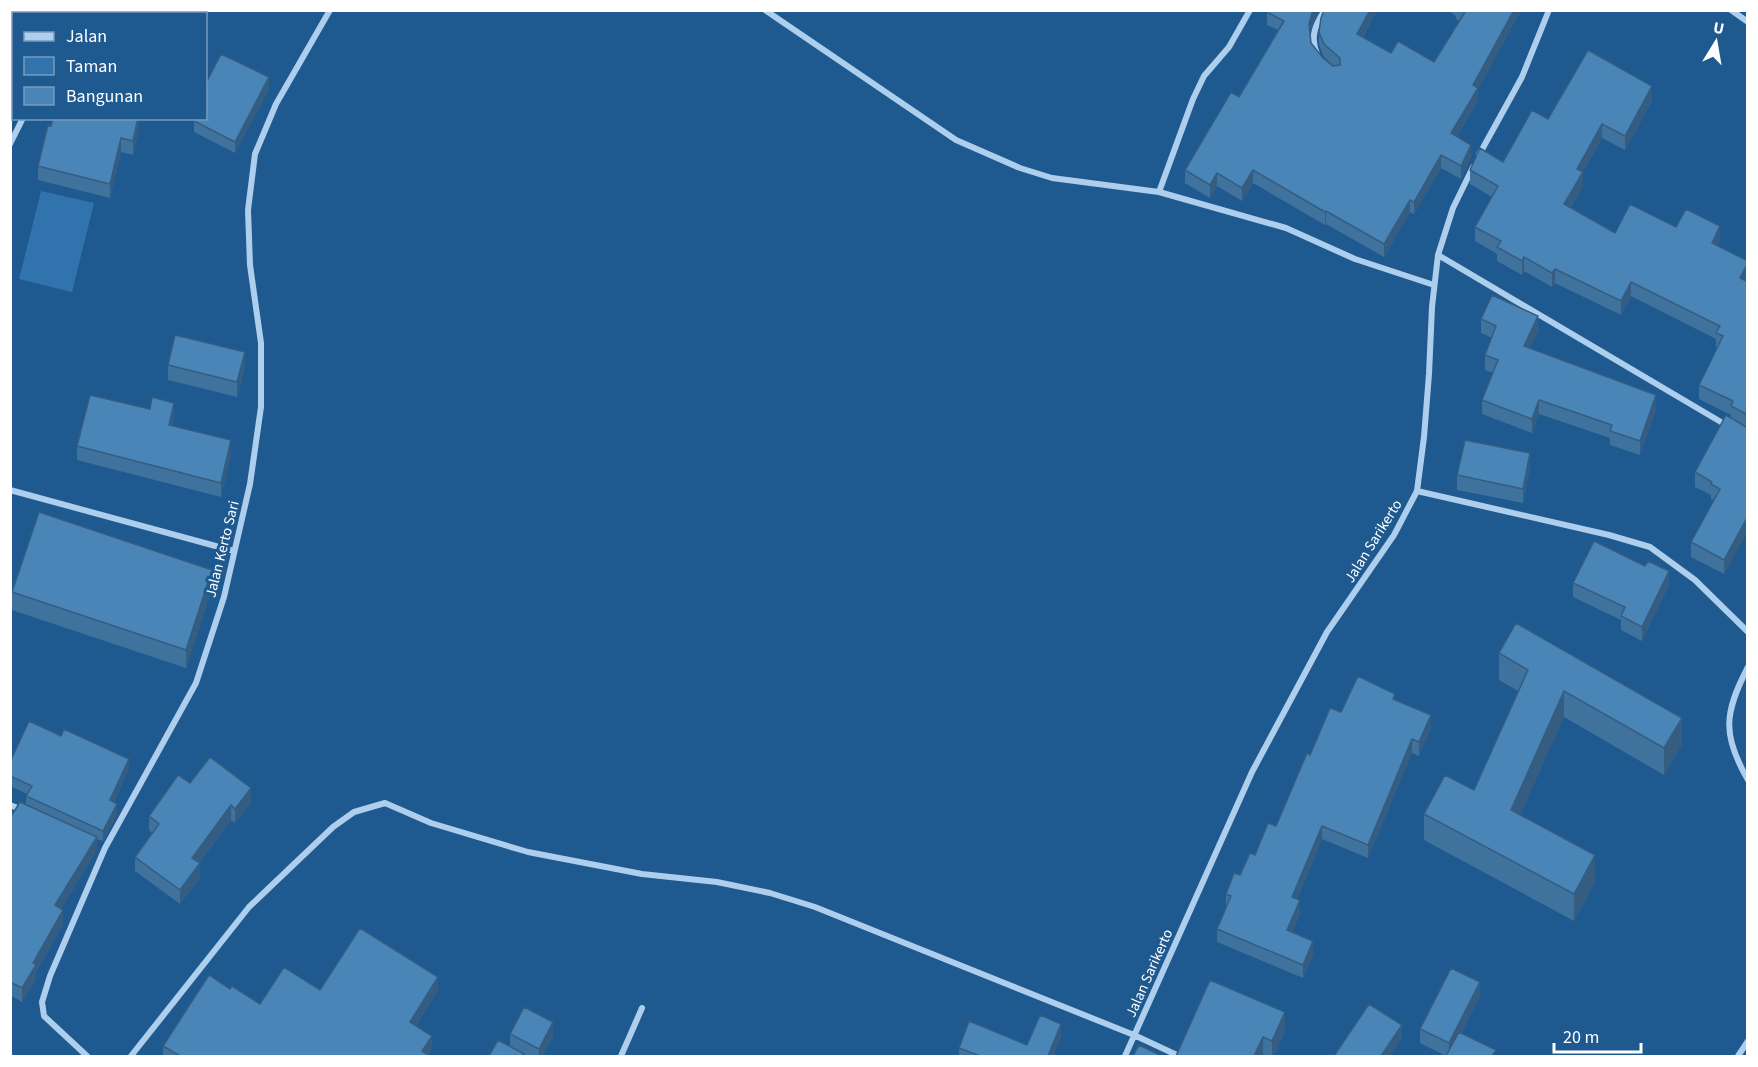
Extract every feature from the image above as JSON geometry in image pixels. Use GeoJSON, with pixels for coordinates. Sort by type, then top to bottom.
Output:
{"type":"FeatureCollection","features":[{"type":"Feature","properties":{"kind":"street","name":"Jalan Kerto Sari"},"geometry":{"type":"LineString","coordinates":[[87,1056],[44,1016],[42,1002],[50,976],[105,848],[196,683],[224,597],[250,484],[261,407],[261,342],[250,265],[248,210],[255,154],[276,104],[330,10]]}},
{"type":"Feature","properties":{"kind":"street"},"geometry":{"type":"LineString","coordinates":[[765,10],[956,140],[1020,168],[1052,178],[1159,192],[1286,228],[1355,259],[1434,285]]}},
{"type":"Feature","properties":{"kind":"street"},"geometry":{"type":"LineString","coordinates":[[1159,192],[1192,99],[1204,76],[1229,47],[1250,10]]}},
{"type":"Feature","properties":{"kind":"street"},"geometry":{"type":"LineString","coordinates":[[1319,58],[1312,43],[1318,22],[1325,10]]}},
{"type":"Feature","properties":{"kind":"street","name":"Jalan Sarikerto"},"geometry":{"type":"LineString","coordinates":[[1125,1056],[1252,772],[1327,632],[1394,535],[1418,491],[1438,255],[1453,208],[1472,167],[1522,77],[1549,10]]}},
{"type":"Feature","properties":{"kind":"street"},"geometry":{"type":"LineString","coordinates":[[1731,10],[1748,21]]}},
{"type":"Feature","properties":{"kind":"street"},"geometry":{"type":"LineString","coordinates":[[10,144],[22,120]]}},
{"type":"Feature","properties":{"kind":"street"},"geometry":{"type":"LineString","coordinates":[[1438,255],[1733,429]]}},
{"type":"Feature","properties":{"kind":"street"},"geometry":{"type":"LineString","coordinates":[[10,490],[234,551]]}},
{"type":"Feature","properties":{"kind":"street"},"geometry":{"type":"LineString","coordinates":[[1418,491],[1609,535],[1650,547],[1695,579],[1748,632]]}},
{"type":"Feature","properties":{"kind":"street"},"geometry":{"type":"LineString","coordinates":[[1748,667],[1734,696],[1728,729],[1735,758],[1748,780]]}},
{"type":"Feature","properties":{"kind":"street"},"geometry":{"type":"LineString","coordinates":[[131,1056],[249,907],[333,827],[354,812],[385,802],[431,823],[528,852],[642,874],[717,882],[770,893],[815,907],[1134,1035],[1179,1056]]}},
{"type":"Feature","properties":{"kind":"street"},"geometry":{"type":"LineString","coordinates":[[10,805],[33,815]]}},
{"type":"Feature","properties":{"kind":"street"},"geometry":{"type":"LineString","coordinates":[[94,844],[105,848]]}},
{"type":"Feature","properties":{"kind":"street"},"geometry":{"type":"LineString","coordinates":[[621,1056],[642,1008]]}},
{"type":"Feature","properties":{"kind":"street"},"geometry":{"type":"LineString","coordinates":[[1738,1056],[1748,1041]]}},
{"type":"Feature","properties":{"kind":"green space"},"geometry":{"type":"Polygon","coordinates":[[[41,191],[94,203],[72,292],[19,279],[41,191]]]}},
{"type":"Feature","properties":{"kind":"building"},"geometry":{"type":"Polygon","coordinates":[[[10,10],[25,10],[24,12],[12,12],[12,46],[10,49],[10,10]]]}},
{"type":"Feature","properties":{"kind":"building"},"geometry":{"type":"Polygon","coordinates":[[[1268,10],[1313,10],[1309,24],[1311,43],[1333,66],[1340,65],[1340,58],[1324,44],[1319,32],[1324,10],[1370,10],[1357,34],[1391,53],[1398,41],[1434,62],[1465,12],[1463,10],[1514,10],[1473,85],[1478,88],[1451,133],[1471,145],[1461,166],[1441,155],[1414,202],[1410,200],[1384,244],[1253,170],[1242,188],[1217,173],[1210,185],[1185,170],[1231,92],[1239,97],[1284,21],[1267,12],[1268,10]]]}},
{"type":"Feature","properties":{"kind":"building"},"geometry":{"type":"Polygon","coordinates":[[[1588,50],[1652,86],[1625,136],[1602,124],[1577,169],[1583,172],[1564,204],[1615,233],[1630,204],[1676,227],[1686,209],[1720,226],[1712,243],[1748,261],[1740,278],[1748,282],[1748,415],[1731,406],[1733,401],[1699,385],[1723,336],[1716,333],[1720,326],[1631,282],[1621,301],[1555,269],[1552,273],[1524,257],[1522,261],[1497,247],[1501,241],[1475,227],[1498,186],[1470,170],[1480,148],[1503,162],[1532,110],[1548,119],[1588,50]]]}},
{"type":"Feature","properties":{"kind":"building"},"geometry":{"type":"Polygon","coordinates":[[[221,54],[269,77],[235,142],[194,121],[207,120],[207,81],[221,54]]]}},
{"type":"Feature","properties":{"kind":"building"},"geometry":{"type":"Polygon","coordinates":[[[52,120],[138,120],[133,141],[121,138],[110,184],[38,166],[48,125],[51,126],[52,120]]]}},
{"type":"Feature","properties":{"kind":"building"},"geometry":{"type":"Polygon","coordinates":[[[1492,295],[1538,316],[1524,346],[1656,395],[1640,441],[1610,431],[1612,425],[1539,400],[1532,419],[1482,400],[1498,360],[1485,355],[1496,326],[1481,319],[1492,295]]]}},
{"type":"Feature","properties":{"kind":"building"},"geometry":{"type":"Polygon","coordinates":[[[175,335],[245,352],[237,382],[168,365],[175,335]]]}},
{"type":"Feature","properties":{"kind":"building"},"geometry":{"type":"Polygon","coordinates":[[[90,395],[150,409],[152,397],[174,403],[169,425],[231,440],[221,483],[77,446],[90,395]]]}},
{"type":"Feature","properties":{"kind":"building"},"geometry":{"type":"Polygon","coordinates":[[[1726,415],[1748,426],[1748,516],[1724,560],[1691,542],[1720,489],[1695,472],[1726,415]]]}},
{"type":"Feature","properties":{"kind":"building"},"geometry":{"type":"Polygon","coordinates":[[[1465,440],[1530,453],[1523,489],[1457,475],[1465,440]]]}},
{"type":"Feature","properties":{"kind":"building"},"geometry":{"type":"Polygon","coordinates":[[[39,512],[212,570],[186,650],[12,592],[39,512]]]}},
{"type":"Feature","properties":{"kind":"building"},"geometry":{"type":"Polygon","coordinates":[[[1594,541],[1645,566],[1648,561],[1669,571],[1642,627],[1621,616],[1625,607],[1573,583],[1594,541]]]}},
{"type":"Feature","properties":{"kind":"building"},"geometry":{"type":"Polygon","coordinates":[[[1516,623],[1682,718],[1664,748],[1564,691],[1511,810],[1595,855],[1574,894],[1424,814],[1445,775],[1474,790],[1528,670],[1499,653],[1516,623]]]}},
{"type":"Feature","properties":{"kind":"building"},"geometry":{"type":"Polygon","coordinates":[[[1358,676],[1395,694],[1393,699],[1431,715],[1419,742],[1412,739],[1368,845],[1322,826],[1292,897],[1300,900],[1287,930],[1313,941],[1303,965],[1217,929],[1231,896],[1226,894],[1234,873],[1240,875],[1250,853],[1255,855],[1268,823],[1276,826],[1307,753],[1310,755],[1330,708],[1341,712],[1358,676]]]}},
{"type":"Feature","properties":{"kind":"building"},"geometry":{"type":"Polygon","coordinates":[[[29,721],[61,736],[64,729],[129,759],[110,800],[117,804],[103,831],[26,796],[32,786],[10,776],[10,762],[29,721]]]}},
{"type":"Feature","properties":{"kind":"building"},"geometry":{"type":"Polygon","coordinates":[[[210,757],[251,788],[235,809],[231,805],[192,858],[200,863],[180,890],[135,857],[159,824],[149,816],[178,775],[190,783],[210,757]]]}},
{"type":"Feature","properties":{"kind":"building"},"geometry":{"type":"Polygon","coordinates":[[[20,802],[97,837],[55,905],[63,910],[33,963],[36,965],[22,988],[10,982],[10,818],[20,802]]]}},
{"type":"Feature","properties":{"kind":"building"},"geometry":{"type":"Polygon","coordinates":[[[360,928],[438,977],[410,1022],[432,1036],[422,1051],[430,1056],[180,1056],[163,1046],[209,975],[230,989],[232,986],[260,1004],[284,967],[320,990],[360,928]]]}},
{"type":"Feature","properties":{"kind":"building"},"geometry":{"type":"Polygon","coordinates":[[[1451,968],[1480,982],[1449,1043],[1420,1029],[1451,968]]]}},
{"type":"Feature","properties":{"kind":"building"},"geometry":{"type":"Polygon","coordinates":[[[1210,980],[1285,1012],[1272,1041],[1263,1037],[1254,1056],[1176,1056],[1210,980]]]}},
{"type":"Feature","properties":{"kind":"building"},"geometry":{"type":"Polygon","coordinates":[[[1369,1004],[1402,1025],[1381,1056],[1334,1056],[1369,1004]]]}},
{"type":"Feature","properties":{"kind":"building"},"geometry":{"type":"Polygon","coordinates":[[[524,1007],[553,1022],[539,1049],[510,1034],[524,1007]]]}},
{"type":"Feature","properties":{"kind":"building"},"geometry":{"type":"Polygon","coordinates":[[[1040,1015],[1061,1024],[1048,1056],[980,1056],[959,1048],[969,1021],[1027,1045],[1040,1015]]]}},
{"type":"Feature","properties":{"kind":"building"},"geometry":{"type":"Polygon","coordinates":[[[1459,1032],[1496,1050],[1492,1056],[1446,1056],[1459,1032]]]}},
{"type":"Feature","properties":{"kind":"building"},"geometry":{"type":"Polygon","coordinates":[[[498,1040],[524,1054],[522,1056],[489,1056],[498,1040]]]}},
{"type":"Feature","properties":{"kind":"building"},"geometry":{"type":"Polygon","coordinates":[[[1139,1045],[1162,1056],[1133,1056],[1139,1045]]]}}]}
